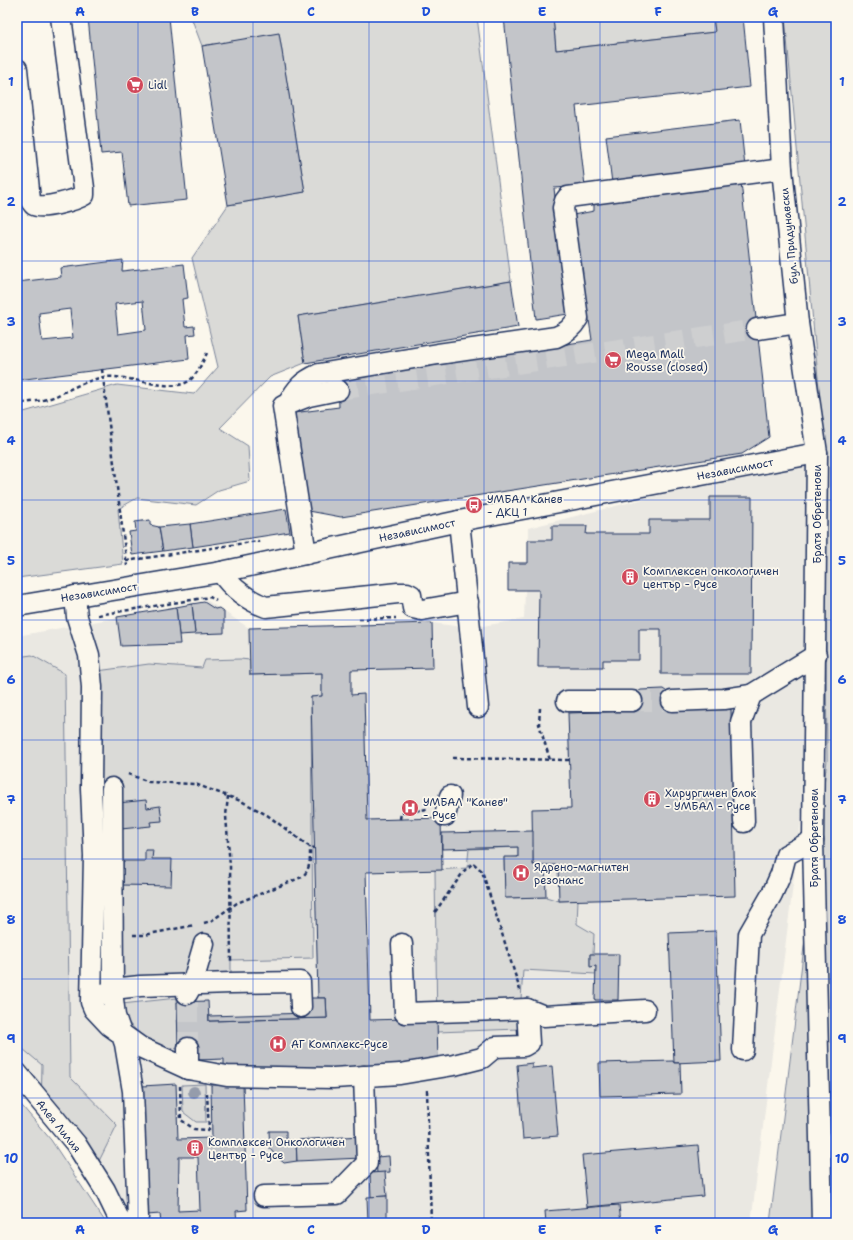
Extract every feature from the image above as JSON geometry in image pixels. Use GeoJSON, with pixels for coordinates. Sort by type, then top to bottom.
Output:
{"type":"FeatureCollection","features":[{"type":"Feature","properties":{"kind":"street"},"geometry":{"type":"LineString","coordinates":[[17,69],[19,104],[30,200],[34,205],[41,207],[76,200],[84,195],[61,17]]}},
{"type":"Feature","properties":{"kind":"street","name":"бул. Придунавски"},"geometry":{"type":"LineString","coordinates":[[774,17],[782,169],[798,322],[817,453]]}},
{"type":"Feature","properties":{"kind":"street"},"geometry":{"type":"LineString","coordinates":[[288,404],[295,390],[303,381],[319,374],[438,354],[556,337],[565,333],[574,326],[578,318],[563,208],[568,197],[782,169]]}},
{"type":"Feature","properties":{"kind":"street"},"geometry":{"type":"LineString","coordinates":[[757,328],[798,322]]}},
{"type":"Feature","properties":{"kind":"street"},"geometry":{"type":"LineString","coordinates":[[306,554],[283,406],[308,396],[338,390]]}},
{"type":"Feature","properties":{"kind":"street","name":"Независимост"},"geometry":{"type":"LineString","coordinates":[[17,606],[221,572],[459,521],[817,453]]}},
{"type":"Feature","properties":{"kind":"street","name":"Братя Обретенови"},"geometry":{"type":"LineString","coordinates":[[817,453],[813,840],[822,1223]]}},
{"type":"Feature","properties":{"kind":"street"},"geometry":{"type":"LineString","coordinates":[[459,521],[478,707]]}},
{"type":"Feature","properties":{"kind":"street"},"geometry":{"type":"LineString","coordinates":[[221,572],[231,584],[254,603],[266,607],[398,593],[407,593],[411,595],[413,608],[422,610],[468,602]]}},
{"type":"Feature","properties":{"kind":"street"},"geometry":{"type":"LineString","coordinates":[[75,596],[77,617],[89,655],[92,687],[91,788],[94,856],[91,1002],[94,1009],[109,1024],[184,1077],[227,1076],[333,1078],[400,1074],[426,1070],[482,1058],[495,1047],[524,1046],[528,1043],[527,1010]]}},
{"type":"Feature","properties":{"kind":"street"},"geometry":{"type":"LineString","coordinates":[[672,701],[724,699],[752,695],[816,655]]}},
{"type":"Feature","properties":{"kind":"street"},"geometry":{"type":"LineString","coordinates":[[744,822],[741,722],[752,695]]}},
{"type":"Feature","properties":{"kind":"street"},"geometry":{"type":"LineString","coordinates":[[567,701],[632,700]]}},
{"type":"Feature","properties":{"kind":"street"},"geometry":{"type":"LineString","coordinates":[[112,788],[113,996],[115,1016],[125,1044],[133,1091],[130,1220]]}},
{"type":"Feature","properties":{"kind":"street"},"geometry":{"type":"LineString","coordinates":[[445,816],[450,796]]}},
{"type":"Feature","properties":{"kind":"street"},"geometry":{"type":"LineString","coordinates":[[743,1050],[749,934],[772,894],[781,874],[786,855],[813,840]]}},
{"type":"Feature","properties":{"kind":"street"},"geometry":{"type":"LineString","coordinates":[[185,992],[204,944]]}},
{"type":"Feature","properties":{"kind":"street"},"geometry":{"type":"LineString","coordinates":[[402,944],[405,1013],[527,1010],[544,1016],[645,1010]]}},
{"type":"Feature","properties":{"kind":"street"},"geometry":{"type":"LineString","coordinates":[[91,994],[113,996],[151,985],[185,992],[231,982],[300,982],[301,1007]]}},
{"type":"Feature","properties":{"kind":"street"},"geometry":{"type":"LineString","coordinates":[[184,1077],[188,1048]]}},
{"type":"Feature","properties":{"kind":"street","name":"Алея Лилия"},"geometry":{"type":"LineString","coordinates":[[17,1073],[76,1144],[105,1190],[130,1220]]}},
{"type":"Feature","properties":{"kind":"street"},"geometry":{"type":"LineString","coordinates":[[264,1196],[337,1194],[367,1163],[364,1076]]}},
{"type":"Feature","properties":{"kind":"path"},"geometry":{"type":"LineString","coordinates":[[22,403],[57,396],[75,386],[103,377],[128,378],[161,384],[177,385],[189,381],[208,353]]}},
{"type":"Feature","properties":{"kind":"path"},"geometry":{"type":"LineString","coordinates":[[102,370],[117,477],[127,566]]}},
{"type":"Feature","properties":{"kind":"path"},"geometry":{"type":"LineString","coordinates":[[126,561],[258,541],[258,543],[264,542]]}},
{"type":"Feature","properties":{"kind":"path"},"geometry":{"type":"LineString","coordinates":[[540,708],[539,724],[550,760]]}},
{"type":"Feature","properties":{"kind":"path"},"geometry":{"type":"LineString","coordinates":[[453,758],[569,760]]}},
{"type":"Feature","properties":{"kind":"path"},"geometry":{"type":"LineString","coordinates":[[123,770],[132,777],[149,782],[195,784],[228,796],[267,815],[310,847],[314,848]]}},
{"type":"Feature","properties":{"kind":"path"},"geometry":{"type":"LineString","coordinates":[[228,796],[226,816],[230,840],[231,982]]}},
{"type":"Feature","properties":{"kind":"path"},"geometry":{"type":"LineString","coordinates":[[400,819],[401,813],[418,810]]}},
{"type":"Feature","properties":{"kind":"path"},"geometry":{"type":"LineString","coordinates":[[113,935],[144,935],[211,921],[230,908],[302,878],[308,870],[310,862],[310,847]]}},
{"type":"Feature","properties":{"kind":"path"},"geometry":{"type":"LineString","coordinates":[[435,912],[464,871],[473,862],[482,871],[527,1010]]}},
{"type":"Feature","properties":{"kind":"path"},"geometry":{"type":"LineString","coordinates":[[426,1070],[431,1223]]}},
{"type":"Feature","properties":{"kind":"path"},"geometry":{"type":"LineString","coordinates":[[184,1077],[181,1120],[194,1129],[209,1130],[208,1092]]}},
{"type":"Feature","properties":{"kind":"shaded area"},"geometry":{"type":"Polygon","coordinates":[[[191,17],[477,17],[511,281],[298,316],[305,363],[270,377],[220,428],[248,446],[250,481],[219,490],[196,505],[137,498],[118,509],[123,564],[17,578],[17,414],[117,385],[194,394],[218,367],[192,258],[228,205],[305,192],[279,34],[202,46],[191,17]]]}},
{"type":"Feature","properties":{"kind":"shaded area"},"geometry":{"type":"Polygon","coordinates":[[[553,17],[713,17],[715,32],[556,50],[553,17]]]}},
{"type":"Feature","properties":{"kind":"shaded area"},"geometry":{"type":"Polygon","coordinates":[[[785,17],[836,17],[836,1223],[770,1223],[827,760],[824,443],[785,17]]]}},
{"type":"Feature","properties":{"kind":"shaded area","name":"УМБАЛ \"Канев\" - Русе"},"geometry":{"type":"Polygon","coordinates":[[[811,457],[809,755],[751,1223],[121,1223],[17,1073],[17,636],[208,601],[249,628],[432,623],[471,628],[524,619],[525,590],[508,590],[508,563],[528,563],[528,528],[811,457]]]}},
{"type":"Feature","properties":{"kind":"shaded area"},"geometry":{"type":"Polygon","coordinates":[[[32,655],[65,674],[70,1077],[117,1125],[88,1183],[41,1110],[42,1065],[17,1044],[17,657],[32,655]]]}},
{"type":"Feature","properties":{"kind":"shaded area"},"geometry":{"type":"Polygon","coordinates":[[[205,660],[250,660],[250,675],[322,673],[322,696],[311,697],[313,958],[231,960],[231,983],[95,993],[90,672],[149,664],[202,668],[205,660]]]}},
{"type":"Feature","properties":{"kind":"shaded area"},"geometry":{"type":"Polygon","coordinates":[[[518,847],[518,857],[504,858],[505,898],[546,897],[559,901],[578,900],[577,924],[594,934],[593,954],[590,954],[590,966],[596,966],[596,974],[523,970],[519,1029],[437,1032],[435,870],[467,868],[469,849],[518,847]]]}},
{"type":"Feature","properties":{"kind":"shaded area"},"geometry":{"type":"Polygon","coordinates":[[[177,998],[178,1049],[160,1045],[146,1038],[121,1016],[122,1004],[177,998]]]}},
{"type":"Feature","properties":{"kind":"shaded area"},"geometry":{"type":"Polygon","coordinates":[[[205,1084],[206,1122],[196,1122],[183,1112],[182,1085],[205,1084]]]}},
{"type":"Feature","properties":{"kind":"shaded area"},"geometry":{"type":"Polygon","coordinates":[[[17,1100],[51,1140],[106,1223],[17,1223],[17,1100]]]}},
{"type":"Feature","properties":{"kind":"building","name":"Lidl"},"geometry":{"type":"Polygon","coordinates":[[[88,17],[169,17],[187,200],[128,206],[122,152],[101,154],[88,17]]]}},
{"type":"Feature","properties":{"kind":"building"},"geometry":{"type":"Polygon","coordinates":[[[504,17],[553,17],[556,50],[715,32],[713,17],[743,17],[750,87],[576,106],[585,186],[554,188],[568,314],[536,319],[504,17]]]}},
{"type":"Feature","properties":{"kind":"building"},"geometry":{"type":"Polygon","coordinates":[[[279,33],[305,192],[228,205],[202,46],[279,33]]]}},
{"type":"Feature","properties":{"kind":"building"},"geometry":{"type":"Polygon","coordinates":[[[740,120],[745,167],[612,183],[606,136],[740,120]]]}},
{"type":"Feature","properties":{"kind":"building","name":"Mega Mall Rousse (closed)"},"geometry":{"type":"Polygon","coordinates":[[[741,182],[769,437],[742,454],[341,517],[309,511],[293,413],[339,407],[338,381],[592,340],[573,215],[594,211],[594,203],[741,182]]]}},
{"type":"Feature","properties":{"kind":"building"},"geometry":{"type":"Polygon","coordinates":[[[123,260],[122,271],[184,264],[188,298],[182,299],[185,327],[194,326],[195,334],[187,335],[189,359],[17,380],[17,282],[61,277],[60,268],[123,260]],[[143,301],[115,304],[118,334],[146,330],[143,301]],[[70,309],[39,313],[42,341],[73,338],[70,309]]]}},
{"type":"Feature","properties":{"kind":"building"},"geometry":{"type":"Polygon","coordinates":[[[511,281],[518,327],[305,363],[298,316],[511,281]]]}},
{"type":"Feature","properties":{"kind":"building","name":"Комплексен онкологичен център - Русе"},"geometry":{"type":"Polygon","coordinates":[[[710,497],[752,497],[751,674],[661,674],[661,629],[639,629],[639,660],[603,660],[603,667],[538,667],[539,590],[508,590],[508,563],[528,563],[528,540],[552,540],[552,526],[587,526],[586,534],[649,534],[649,520],[710,520],[710,497]]]}},
{"type":"Feature","properties":{"kind":"building"},"geometry":{"type":"Polygon","coordinates":[[[286,509],[290,532],[193,547],[190,524],[286,509]]]}},
{"type":"Feature","properties":{"kind":"building"},"geometry":{"type":"Polygon","coordinates":[[[150,520],[150,525],[159,527],[163,551],[132,555],[129,532],[136,531],[135,522],[150,520]]]}},
{"type":"Feature","properties":{"kind":"building"},"geometry":{"type":"Polygon","coordinates":[[[190,524],[193,547],[163,551],[159,527],[190,524]]]}},
{"type":"Feature","properties":{"kind":"building"},"geometry":{"type":"Polygon","coordinates":[[[204,602],[215,609],[219,608],[224,612],[224,633],[195,634],[192,604],[204,602]]]}},
{"type":"Feature","properties":{"kind":"building"},"geometry":{"type":"Polygon","coordinates":[[[192,604],[195,634],[179,635],[176,607],[192,604]]]}},
{"type":"Feature","properties":{"kind":"building"},"geometry":{"type":"Polygon","coordinates":[[[176,607],[180,644],[121,646],[117,617],[176,607]]]}},
{"type":"Feature","properties":{"kind":"building"},"geometry":{"type":"Polygon","coordinates":[[[432,623],[433,668],[351,670],[351,695],[364,694],[367,820],[441,818],[442,870],[366,872],[370,1020],[437,1018],[438,1066],[224,1072],[224,1059],[198,1060],[198,1048],[178,1049],[177,1002],[208,1001],[209,1021],[327,1018],[326,998],[318,998],[311,697],[322,696],[322,673],[250,675],[249,628],[432,623]]]}},
{"type":"Feature","properties":{"kind":"building","name":"Хирургичен блок - УМБАЛ - Русе"},"geometry":{"type":"Polygon","coordinates":[[[663,689],[670,694],[672,711],[731,709],[735,896],[559,901],[558,865],[533,865],[532,809],[571,808],[568,713],[631,711],[632,695],[641,690],[663,689]]]}},
{"type":"Feature","properties":{"kind":"building"},"geometry":{"type":"Polygon","coordinates":[[[146,800],[147,808],[160,806],[162,821],[150,822],[151,826],[121,829],[118,803],[146,800]]]}},
{"type":"Feature","properties":{"kind":"building"},"geometry":{"type":"Polygon","coordinates":[[[533,831],[533,865],[545,865],[546,897],[505,898],[504,857],[518,857],[518,847],[442,849],[442,833],[533,831]]]}},
{"type":"Feature","properties":{"kind":"building"},"geometry":{"type":"Polygon","coordinates":[[[145,850],[153,850],[152,859],[172,859],[171,886],[122,885],[123,861],[145,861],[145,850]]]}},
{"type":"Feature","properties":{"kind":"building"},"geometry":{"type":"Polygon","coordinates":[[[716,931],[721,1061],[674,1063],[669,933],[716,931]]]}},
{"type":"Feature","properties":{"kind":"building"},"geometry":{"type":"Polygon","coordinates":[[[590,954],[619,954],[618,1000],[595,1000],[596,966],[590,967],[590,954]]]}},
{"type":"Feature","properties":{"kind":"building"},"geometry":{"type":"Polygon","coordinates":[[[309,998],[326,998],[327,1018],[209,1021],[209,1016],[309,1013],[309,998]]]}},
{"type":"Feature","properties":{"kind":"building"},"geometry":{"type":"Polygon","coordinates":[[[673,1061],[674,1063],[680,1063],[681,1094],[600,1096],[599,1063],[673,1061]]]}},
{"type":"Feature","properties":{"kind":"building"},"geometry":{"type":"Polygon","coordinates":[[[532,1063],[532,1068],[552,1066],[558,1136],[523,1139],[517,1065],[532,1063]]]}},
{"type":"Feature","properties":{"kind":"building","name":"Комплексен Онкологичен Център - Русе"},"geometry":{"type":"Polygon","coordinates":[[[176,1084],[178,1139],[212,1138],[211,1085],[243,1084],[247,1210],[236,1211],[237,1223],[161,1223],[160,1214],[147,1215],[142,1086],[176,1084]],[[179,1157],[178,1211],[200,1210],[198,1157],[179,1157]]]}},
{"type":"Feature","properties":{"kind":"building"},"geometry":{"type":"Polygon","coordinates":[[[269,1131],[286,1131],[286,1139],[296,1142],[297,1161],[284,1163],[277,1157],[270,1149],[269,1131]]]}},
{"type":"Feature","properties":{"kind":"building"},"geometry":{"type":"Polygon","coordinates":[[[360,1136],[361,1158],[297,1161],[296,1140],[360,1136]]]}},
{"type":"Feature","properties":{"kind":"building"},"geometry":{"type":"Polygon","coordinates":[[[698,1145],[703,1196],[587,1207],[582,1155],[698,1145]]]}},
{"type":"Feature","properties":{"kind":"building"},"geometry":{"type":"Polygon","coordinates":[[[389,1156],[390,1172],[377,1173],[376,1157],[389,1156]]]}},
{"type":"Feature","properties":{"kind":"building"},"geometry":{"type":"Polygon","coordinates":[[[385,1172],[387,1196],[371,1197],[370,1173],[385,1172]]]}},
{"type":"Feature","properties":{"kind":"building"},"geometry":{"type":"Polygon","coordinates":[[[387,1196],[387,1223],[368,1223],[367,1197],[387,1196]]]}},
{"type":"Feature","properties":{"kind":"building"},"geometry":{"type":"Polygon","coordinates":[[[619,1205],[621,1223],[546,1223],[545,1211],[619,1205]]]}},
{"type":"Feature","properties":{"kind":"tunnel"},"geometry":{"type":"LineString","coordinates":[[338,390],[757,329]]}},
{"type":"Feature","properties":{"kind":"tunnel"},"geometry":{"type":"LineString","coordinates":[[632,701],[672,701]]}},
{"type":"Feature","properties":{"kind":"tunnel"},"geometry":{"type":"LineString","coordinates":[[188,1002],[188,1048]]}},
{"type":"Feature","properties":{"kind":"place","name":"Lidl"},"geometry":{"type":"Point","coordinates":[135,85]}},
{"type":"Feature","properties":{"kind":"place","name":"Mega Mall Rousse (closed)"},"geometry":{"type":"Point","coordinates":[613,360]}},
{"type":"Feature","properties":{"kind":"place","name":"УМБАЛ Канев - ДКЦ 1"},"geometry":{"type":"Point","coordinates":[474,505]}},
{"type":"Feature","properties":{"kind":"place","name":"Комплексен онкологичен център - Русе"},"geometry":{"type":"Point","coordinates":[630,577]}},
{"type":"Feature","properties":{"kind":"place","name":"Хирургичен блок - УМБАЛ - Русе"},"geometry":{"type":"Point","coordinates":[652,799]}},
{"type":"Feature","properties":{"kind":"place","name":"УМБАЛ \"Канев\" - Русе"},"geometry":{"type":"Point","coordinates":[410,808]}},
{"type":"Feature","properties":{"kind":"place","name":"Ядрено-магнитен резонанс"},"geometry":{"type":"Point","coordinates":[521,873]}},
{"type":"Feature","properties":{"kind":"place","name":"АГ Комплекс-Русе"},"geometry":{"type":"Point","coordinates":[278,1044]}},
{"type":"Feature","properties":{"kind":"place","name":"Комплексен Онкологичен Център - Русе"},"geometry":{"type":"Point","coordinates":[195,1148]}}]}
